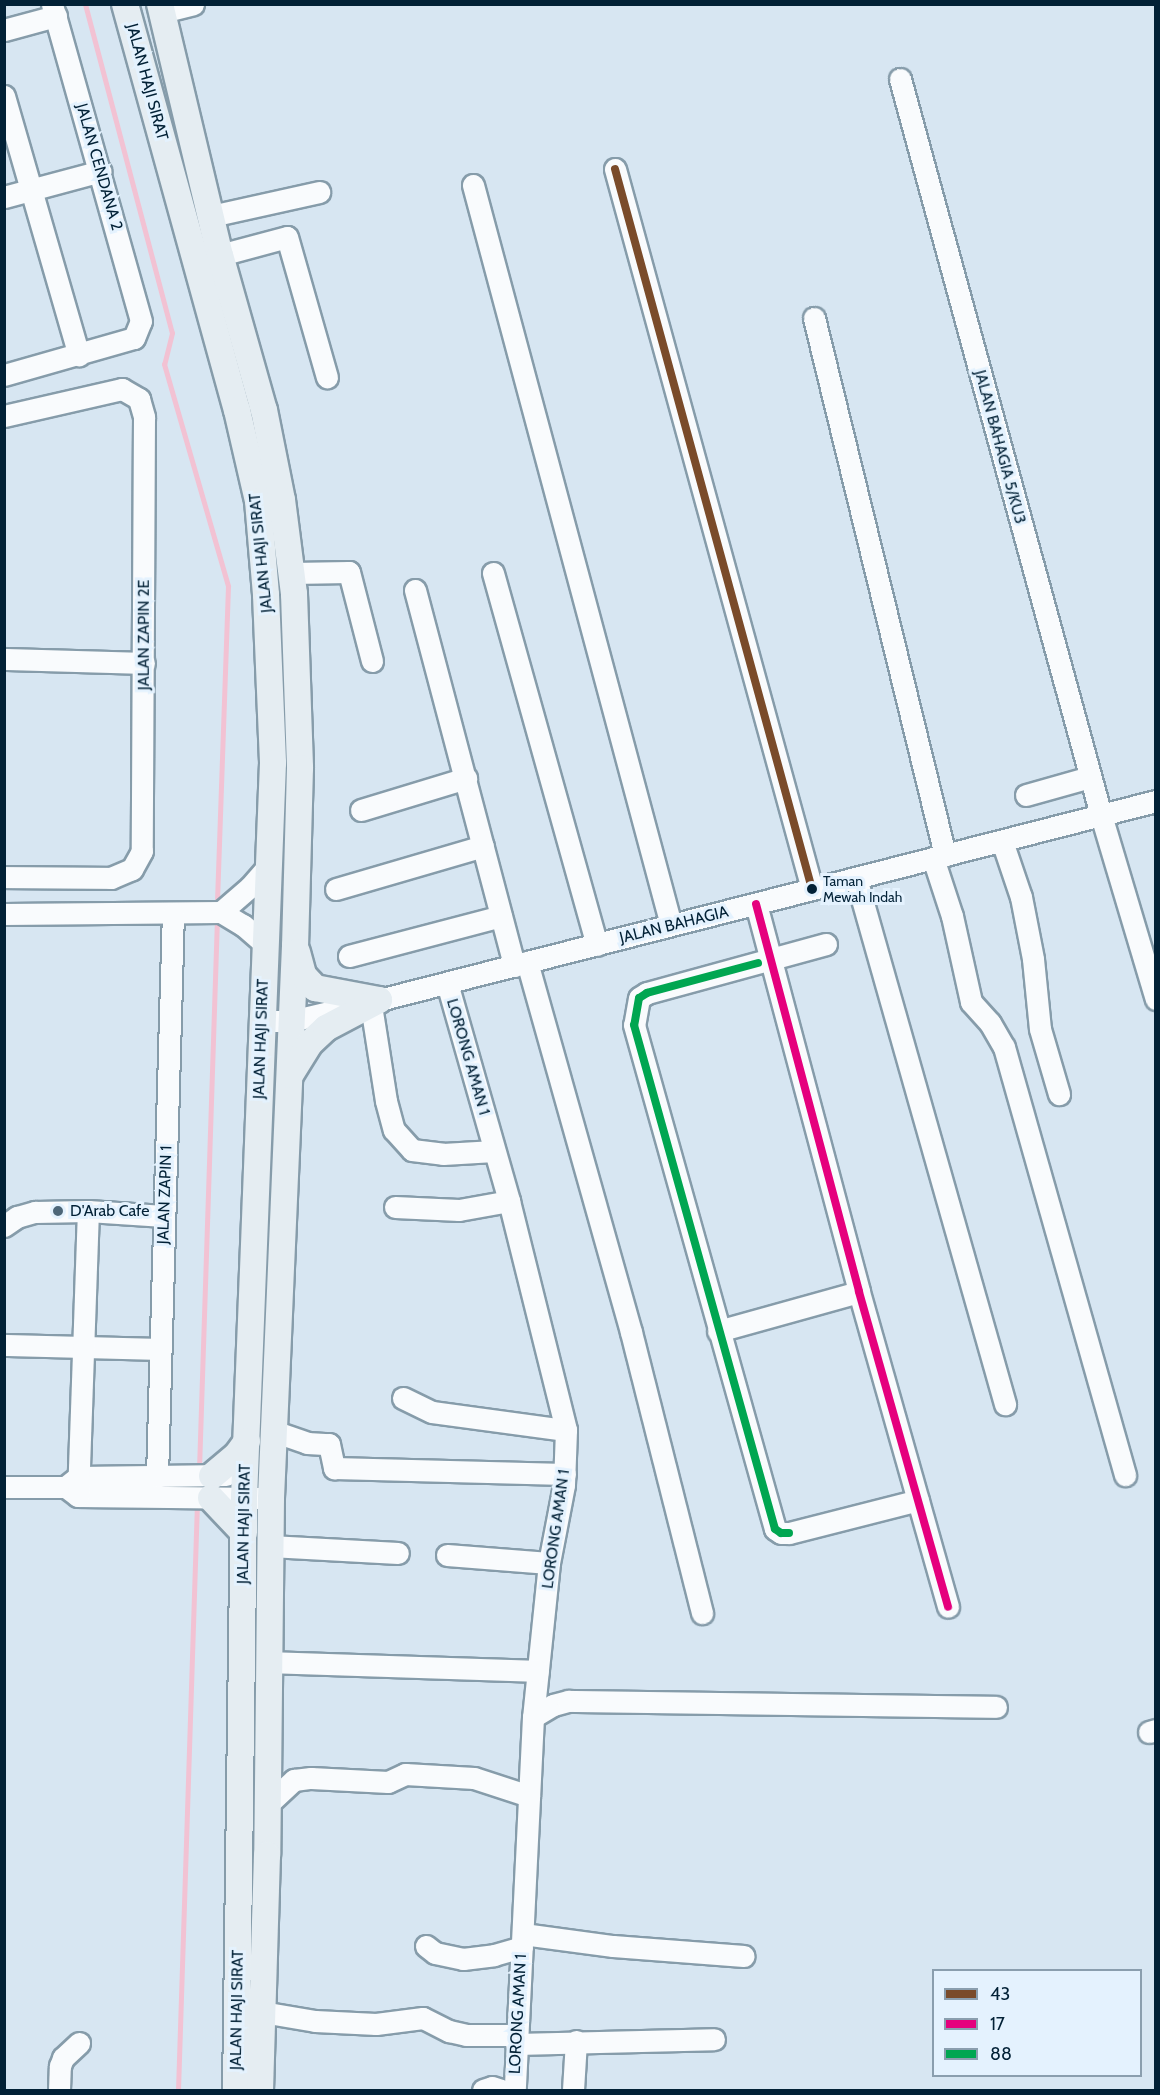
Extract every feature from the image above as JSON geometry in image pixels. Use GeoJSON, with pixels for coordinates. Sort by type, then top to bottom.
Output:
{"type":"FeatureCollection","features":[{"type":"Feature","properties":{"kind":"main road","name":"JALAN HAJI SIRAT"},"geometry":{"type":"LineString","coordinates":[[125,4],[237,410],[258,501],[266,595],[273,763],[261,1021],[245,1486],[236,2091]]}},
{"type":"Feature","properties":{"kind":"main road","name":"JALAN HAJI SIRAT"},"geometry":{"type":"LineString","coordinates":[[161,8],[220,255],[264,410],[282,500],[292,573],[300,768],[295,946],[271,1487],[260,2091]]}},
{"type":"Feature","properties":{"kind":"main road"},"geometry":{"type":"LineString","coordinates":[[295,946],[303,975],[315,988],[375,1002]]}},
{"type":"Feature","properties":{"kind":"main road"},"geometry":{"type":"LineString","coordinates":[[288,1078],[309,1044],[326,1028],[375,1002]]}},
{"type":"Feature","properties":{"kind":"main road"},"geometry":{"type":"LineString","coordinates":[[244,1533],[209,1487],[247,1441]]}},
{"type":"Feature","properties":{"kind":"street"},"geometry":{"type":"LineString","coordinates":[[161,8],[193,4]]}},
{"type":"Feature","properties":{"kind":"street"},"geometry":{"type":"LineString","coordinates":[[4,30],[54,10]]}},
{"type":"Feature","properties":{"kind":"street","name":"JALAN CENDANA 2"},"geometry":{"type":"LineString","coordinates":[[54,10],[140,311],[139,331],[134,338],[79,355]]}},
{"type":"Feature","properties":{"kind":"street","name":"JALAN BAHAGIA 5/KU3"},"geometry":{"type":"LineString","coordinates":[[900,79],[1090,777],[1155,999]]}},
{"type":"Feature","properties":{"kind":"street"},"geometry":{"type":"LineString","coordinates":[[4,96],[79,355],[4,375]]}},
{"type":"Feature","properties":{"kind":"street"},"geometry":{"type":"LineString","coordinates":[[615,170],[812,889]]}},
{"type":"Feature","properties":{"kind":"street"},"geometry":{"type":"LineString","coordinates":[[4,197],[101,171]]}},
{"type":"Feature","properties":{"kind":"street"},"geometry":{"type":"LineString","coordinates":[[473,185],[671,926]]}},
{"type":"Feature","properties":{"kind":"street"},"geometry":{"type":"LineString","coordinates":[[211,216],[319,192]]}},
{"type":"Feature","properties":{"kind":"street"},"geometry":{"type":"LineString","coordinates":[[220,255],[287,237],[327,377]]}},
{"type":"Feature","properties":{"kind":"street"},"geometry":{"type":"LineString","coordinates":[[814,318],[971,1002],[990,1023],[1004,1047],[1125,1475]]}},
{"type":"Feature","properties":{"kind":"street","name":"JALAN ZAPIN 2E"},"geometry":{"type":"LineString","coordinates":[[4,416],[122,389],[139,399],[144,417],[142,851],[132,869],[111,878],[4,877]]}},
{"type":"Feature","properties":{"kind":"street"},"geometry":{"type":"LineString","coordinates":[[292,573],[349,572],[372,661]]}},
{"type":"Feature","properties":{"kind":"street"},"geometry":{"type":"LineString","coordinates":[[493,573],[597,945]]}},
{"type":"Feature","properties":{"kind":"street"},"geometry":{"type":"LineString","coordinates":[[415,590],[501,916],[521,964],[631,1332],[702,1613]]}},
{"type":"Feature","properties":{"kind":"street"},"geometry":{"type":"LineString","coordinates":[[4,659],[144,663]]}},
{"type":"Feature","properties":{"kind":"street"},"geometry":{"type":"LineString","coordinates":[[1026,795],[1090,777]]}},
{"type":"Feature","properties":{"kind":"street"},"geometry":{"type":"LineString","coordinates":[[361,810],[466,778]]}},
{"type":"Feature","properties":{"kind":"street","name":"JALAN BAHAGIA"},"geometry":{"type":"LineString","coordinates":[[261,1021],[291,1021],[375,1002],[1155,801]]}},
{"type":"Feature","properties":{"kind":"street"},"geometry":{"type":"LineString","coordinates":[[1002,841],[1021,897],[1033,959],[1040,1029],[1059,1094]]}},
{"type":"Feature","properties":{"kind":"street"},"geometry":{"type":"LineString","coordinates":[[336,889],[483,846]]}},
{"type":"Feature","properties":{"kind":"street"},"geometry":{"type":"LineString","coordinates":[[221,912],[243,894],[268,866]]}},
{"type":"Feature","properties":{"kind":"street"},"geometry":{"type":"LineString","coordinates":[[856,878],[1005,1404]]}},
{"type":"Feature","properties":{"kind":"street"},"geometry":{"type":"LineString","coordinates":[[756,904],[859,1292],[948,1607]]}},
{"type":"Feature","properties":{"kind":"street"},"geometry":{"type":"LineString","coordinates":[[4,914],[221,912],[243,925],[265,944]]}},
{"type":"Feature","properties":{"kind":"street","name":"JALAN ZAPIN 1"},"geometry":{"type":"LineString","coordinates":[[165,1477],[160,1349],[173,913]]}},
{"type":"Feature","properties":{"kind":"street"},"geometry":{"type":"LineString","coordinates":[[349,956],[501,916]]}},
{"type":"Feature","properties":{"kind":"street"},"geometry":{"type":"LineString","coordinates":[[826,944],[647,993],[639,998],[634,1025],[775,1529],[781,1533],[789,1533],[918,1500]]}},
{"type":"Feature","properties":{"kind":"street","name":"LORONG AMAN 1"},"geometry":{"type":"LineString","coordinates":[[447,983],[509,1201],[566,1430],[565,1474],[549,1563],[534,1717],[515,2091]]}},
{"type":"Feature","properties":{"kind":"street"},"geometry":{"type":"LineString","coordinates":[[375,1002],[386,1101],[394,1130],[412,1150],[443,1154],[494,1151]]}},
{"type":"Feature","properties":{"kind":"street"},"geometry":{"type":"LineString","coordinates":[[395,1207],[459,1210],[509,1201]]}},
{"type":"Feature","properties":{"kind":"street"},"geometry":{"type":"LineString","coordinates":[[74,1487],[88,1211]]}},
{"type":"Feature","properties":{"kind":"street"},"geometry":{"type":"LineString","coordinates":[[4,1226],[17,1217],[35,1212],[88,1211],[164,1216]]}},
{"type":"Feature","properties":{"kind":"street"},"geometry":{"type":"LineString","coordinates":[[718,1331],[859,1292]]}},
{"type":"Feature","properties":{"kind":"street"},"geometry":{"type":"LineString","coordinates":[[4,1345],[160,1349]]}},
{"type":"Feature","properties":{"kind":"street"},"geometry":{"type":"LineString","coordinates":[[403,1398],[432,1412],[566,1430]]}},
{"type":"Feature","properties":{"kind":"street"},"geometry":{"type":"LineString","coordinates":[[273,1431],[307,1443],[328,1444],[334,1468],[565,1474]]}},
{"type":"Feature","properties":{"kind":"street"},"geometry":{"type":"LineString","coordinates":[[4,1488],[74,1487],[165,1477],[209,1487],[271,1487]]}},
{"type":"Feature","properties":{"kind":"street"},"geometry":{"type":"LineString","coordinates":[[74,1487],[173,1498],[209,1487]]}},
{"type":"Feature","properties":{"kind":"street"},"geometry":{"type":"LineString","coordinates":[[270,1546],[398,1553]]}},
{"type":"Feature","properties":{"kind":"street"},"geometry":{"type":"LineString","coordinates":[[447,1555],[549,1563]]}},
{"type":"Feature","properties":{"kind":"street"},"geometry":{"type":"LineString","coordinates":[[269,1662],[538,1671]]}},
{"type":"Feature","properties":{"kind":"street"},"geometry":{"type":"LineString","coordinates":[[534,1717],[553,1705],[568,1701],[996,1707]]}},
{"type":"Feature","properties":{"kind":"street"},"geometry":{"type":"LineString","coordinates":[[267,1805],[294,1780],[311,1778],[388,1782],[405,1774],[474,1778],[529,1796]]}},
{"type":"Feature","properties":{"kind":"street"},"geometry":{"type":"LineString","coordinates":[[426,1946],[442,1956],[463,1959],[494,1955],[522,1940],[744,1956]]}},
{"type":"Feature","properties":{"kind":"street"},"geometry":{"type":"LineString","coordinates":[[262,2012],[315,2021],[376,2024],[423,2018],[449,2031],[466,2035],[517,2039],[576,2041],[714,2039]]}},
{"type":"Feature","properties":{"kind":"street"},"geometry":{"type":"LineString","coordinates":[[573,2091],[576,2041]]}},
{"type":"Feature","properties":{"kind":"street"},"geometry":{"type":"LineString","coordinates":[[59,2091],[60,2066],[63,2058],[79,2043]]}},
{"type":"Feature","properties":{"kind":"street"},"geometry":{"type":"LineString","coordinates":[[483,2091],[492,2088],[501,2091]]}},
{"type":"Feature","properties":{"kind":"waterway"},"geometry":{"type":"LineString","coordinates":[[85,4],[172,333],[164,364],[228,586],[217,906]]}},
{"type":"Feature","properties":{"kind":"waterway"},"geometry":{"type":"LineString","coordinates":[[199,1469],[217,918]]}},
{"type":"Feature","properties":{"kind":"waterway"},"geometry":{"type":"LineString","coordinates":[[178,2090],[197,1503]]}},
{"type":"Feature","properties":{"kind":"transit line","name":"43"},"geometry":{"type":"LineString","coordinates":[[615,169],[812,889]]}},
{"type":"Feature","properties":{"kind":"transit line","name":"17"},"geometry":{"type":"LineString","coordinates":[[756,904],[859,1292],[948,1607]]}},
{"type":"Feature","properties":{"kind":"transit line","name":"88"},"geometry":{"type":"LineString","coordinates":[[758,963],[647,993],[639,998],[634,1025],[775,1529],[781,1533],[789,1533]]}},
{"type":"Feature","properties":{"kind":"place","name":"Taman Mewah Indah"},"geometry":{"type":"Point","coordinates":[812,889]}},
{"type":"Feature","properties":{"kind":"place","name":"D'Arab Cafe"},"geometry":{"type":"Point","coordinates":[58,1211]}}]}
